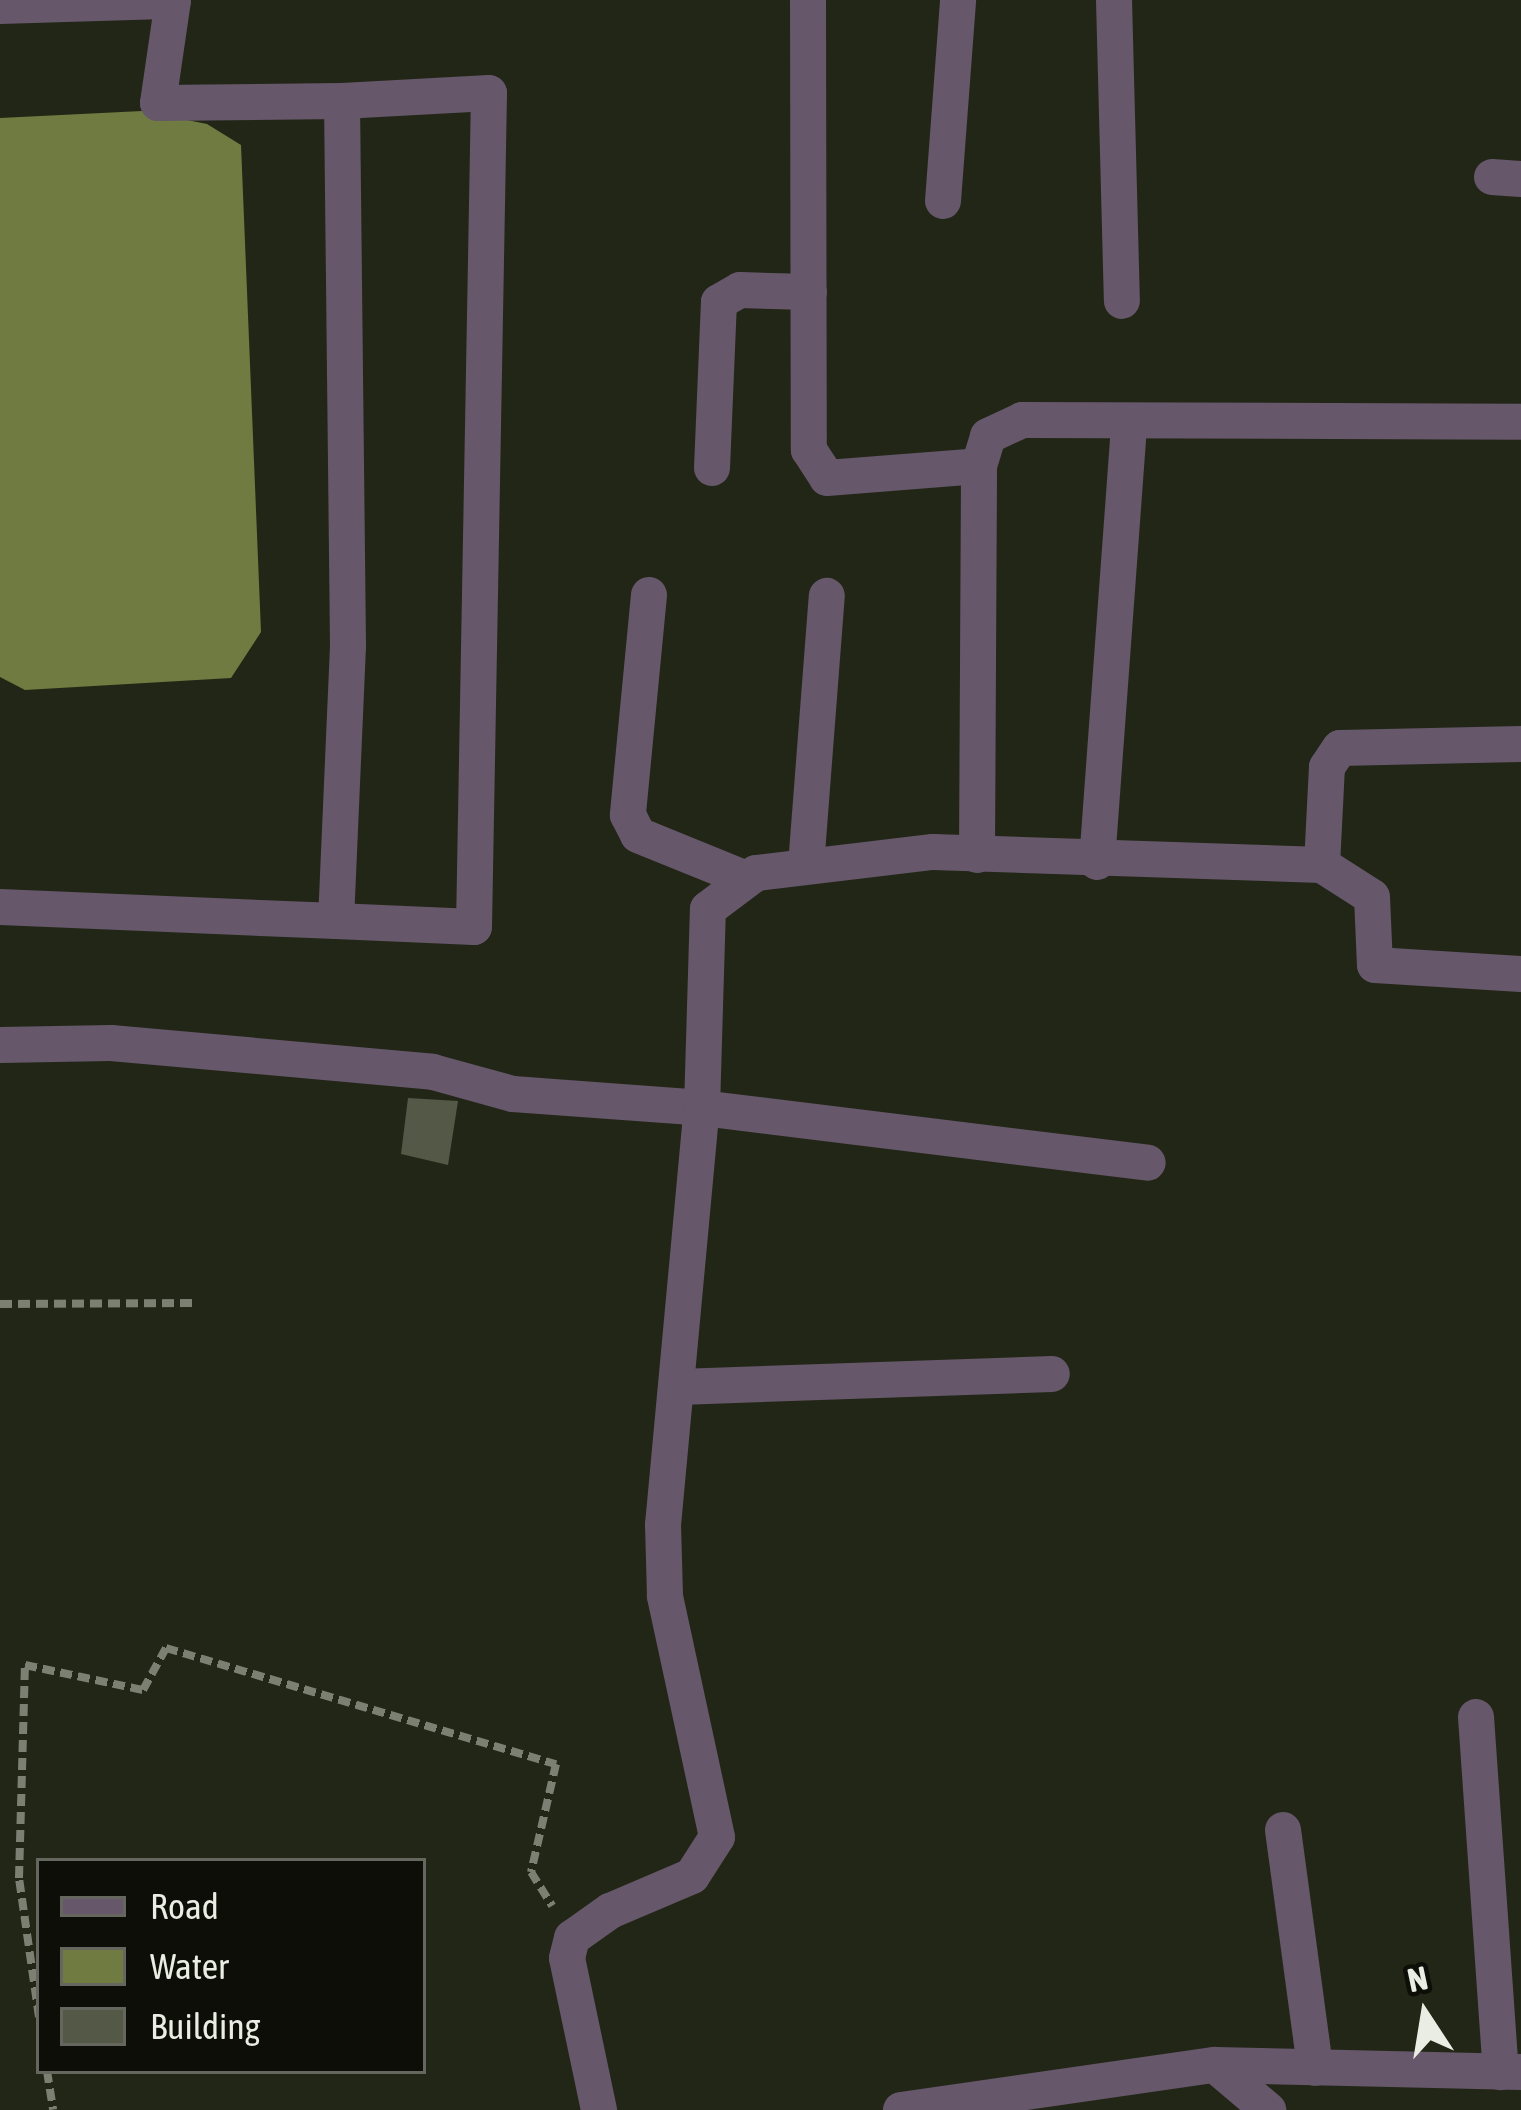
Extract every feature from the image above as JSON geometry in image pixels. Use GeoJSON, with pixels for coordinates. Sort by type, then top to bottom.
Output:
{"type":"FeatureCollection","features":[{"type":"Feature","properties":{"kind":"street"},"geometry":{"type":"LineString","coordinates":[[808,0],[809,450],[827,478],[979,466]]}},
{"type":"Feature","properties":{"kind":"street"},"geometry":{"type":"LineString","coordinates":[[943,201],[958,0]]}},
{"type":"Feature","properties":{"kind":"street"},"geometry":{"type":"LineString","coordinates":[[1114,0],[1122,301]]}},
{"type":"Feature","properties":{"kind":"street"},"geometry":{"type":"LineString","coordinates":[[0,6],[173,1],[158,103],[489,93],[473,927],[0,908]]}},
{"type":"Feature","properties":{"kind":"street"},"geometry":{"type":"LineString","coordinates":[[336,921],[348,646],[343,100]]}},
{"type":"Feature","properties":{"kind":"street"},"geometry":{"type":"LineString","coordinates":[[712,468],[719,302],[740,290],[809,292]]}},
{"type":"Feature","properties":{"kind":"street"},"geometry":{"type":"LineString","coordinates":[[977,855],[979,466],[988,436],[1022,420],[1521,422]]}},
{"type":"Feature","properties":{"kind":"street"},"geometry":{"type":"LineString","coordinates":[[1096,862],[1129,423]]}},
{"type":"Feature","properties":{"kind":"street"},"geometry":{"type":"LineString","coordinates":[[649,595],[628,815],[638,835],[744,878]]}},
{"type":"Feature","properties":{"kind":"street"},"geometry":{"type":"LineString","coordinates":[[806,866],[827,596]]}},
{"type":"Feature","properties":{"kind":"street"},"geometry":{"type":"LineString","coordinates":[[1322,865],[1327,766],[1340,748],[1521,744]]}},
{"type":"Feature","properties":{"kind":"street"},"geometry":{"type":"LineString","coordinates":[[599,2110],[567,1958],[572,1938],[610,1911],[692,1876],[717,1837],[665,1596],[663,1525],[701,1108],[708,909],[744,878],[806,866],[977,855],[1322,865],[1372,897],[1375,965],[1521,974]]}},
{"type":"Feature","properties":{"kind":"street"},"geometry":{"type":"LineString","coordinates":[[0,1045],[111,1043],[433,1072],[514,1094],[701,1108],[1148,1162]]}},
{"type":"Feature","properties":{"kind":"street"},"geometry":{"type":"LineString","coordinates":[[679,1387],[1052,1374]]}},
{"type":"Feature","properties":{"kind":"street"},"geometry":{"type":"LineString","coordinates":[[901,2110],[1215,2066],[1511,2072],[1476,1717]]}},
{"type":"Feature","properties":{"kind":"street"},"geometry":{"type":"LineString","coordinates":[[1283,1830],[1315,2068]]}},
{"type":"Feature","properties":{"kind":"street"},"geometry":{"type":"LineString","coordinates":[[1215,2066],[1268,2110]]}},
{"type":"Feature","properties":{"kind":"path"},"geometry":{"type":"LineString","coordinates":[[0,1304],[193,1303]]}},
{"type":"Feature","properties":{"kind":"path"},"geometry":{"type":"LineString","coordinates":[[36,1996],[19,1878],[25,1665],[143,1690],[166,1648],[556,1765],[531,1872],[572,1938]]}},
{"type":"Feature","properties":{"kind":"path"},"geometry":{"type":"LineString","coordinates":[[47,2074],[52,2110]]}},
{"type":"Feature","properties":{"kind":"water"},"geometry":{"type":"Polygon","coordinates":[[[142,111],[207,124],[241,145],[261,632],[231,678],[25,690],[0,677],[0,118],[142,111]]]}},
{"type":"Feature","properties":{"kind":"building"},"geometry":{"type":"Polygon","coordinates":[[[408,1098],[458,1101],[448,1165],[401,1154],[408,1098]]]}}]}
